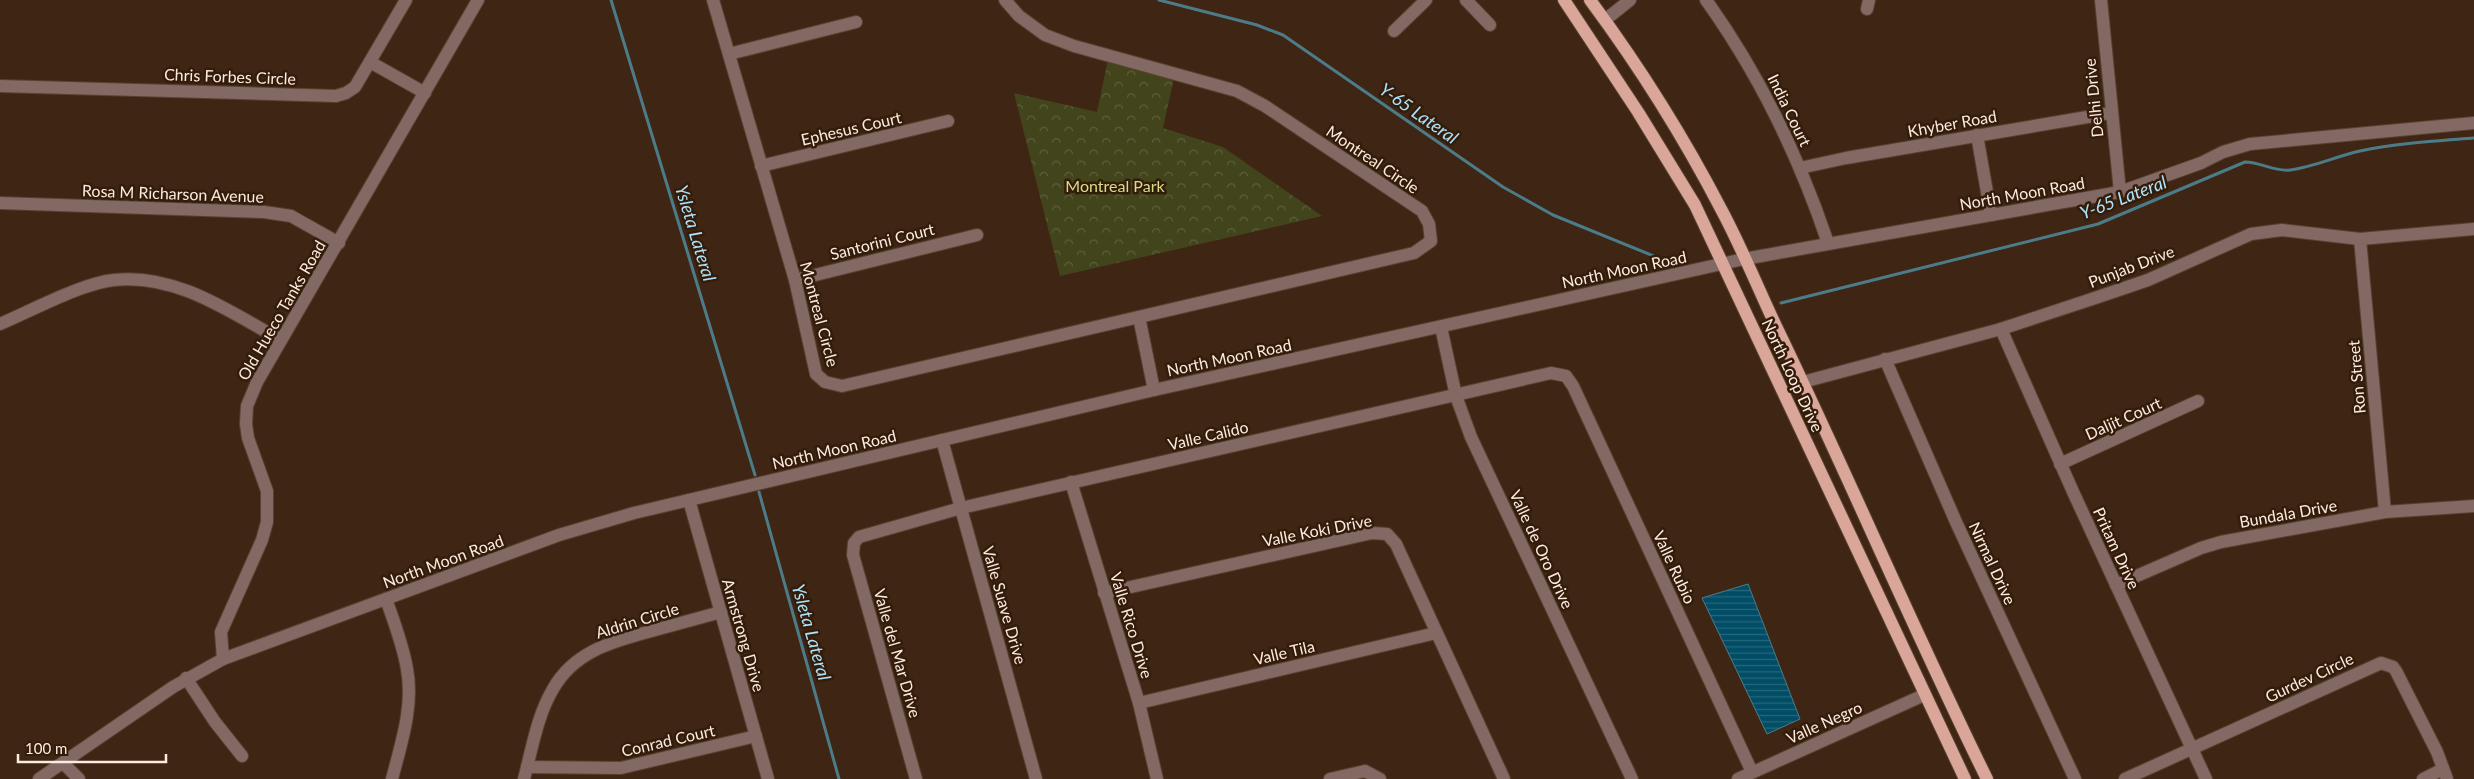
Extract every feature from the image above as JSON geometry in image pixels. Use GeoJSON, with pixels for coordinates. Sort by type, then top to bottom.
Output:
{"type":"FeatureCollection","features":[{"type":"Feature","properties":{"kind":"main road","name":"North Loop Drive"},"geometry":{"type":"LineString","coordinates":[[1564,0],[1638,112],[1695,205],[1965,779]]}},
{"type":"Feature","properties":{"kind":"main road","name":"North Loop Drive"},"geometry":{"type":"LineString","coordinates":[[1590,0],[1647,79],[1692,155],[1722,211],[1803,382],[1942,687],[1987,779]]}},
{"type":"Feature","properties":{"kind":"street","name":"Chris Forbes Circle"},"geometry":{"type":"LineString","coordinates":[[0,86],[336,96],[346,93],[355,87],[406,0]]}},
{"type":"Feature","properties":{"kind":"street","name":"Old Hueco Tanks Road"},"geometry":{"type":"LineString","coordinates":[[223,659],[220,632],[258,548],[267,522],[266,491],[247,431],[247,406],[257,382],[478,0]]}},
{"type":"Feature","properties":{"kind":"street","name":"Montreal Circle"},"geometry":{"type":"LineString","coordinates":[[713,0],[795,280],[816,374],[825,382],[842,386],[1414,253],[1431,242],[1429,224],[1422,211],[1258,102],[1237,91],[1074,46],[1045,35],[1019,16],[1005,0]]}},
{"type":"Feature","properties":{"kind":"street"},"geometry":{"type":"LineString","coordinates":[[1394,31],[1426,0]]}},
{"type":"Feature","properties":{"kind":"street"},"geometry":{"type":"LineString","coordinates":[[1466,0],[1490,25]]}},
{"type":"Feature","properties":{"kind":"street"},"geometry":{"type":"LineString","coordinates":[[1606,20],[1630,0]]}},
{"type":"Feature","properties":{"kind":"street","name":"India Court"},"geometry":{"type":"LineString","coordinates":[[1706,0],[1759,83],[1800,168],[1828,243]]}},
{"type":"Feature","properties":{"kind":"street","name":"Delhi Drive"},"geometry":{"type":"LineString","coordinates":[[2101,0],[2120,192]]}},
{"type":"Feature","properties":{"kind":"street"},"geometry":{"type":"LineString","coordinates":[[729,54],[856,22]]}},
{"type":"Feature","properties":{"kind":"street"},"geometry":{"type":"LineString","coordinates":[[370,62],[425,93]]}},
{"type":"Feature","properties":{"kind":"street","name":"Khyber Road"},"geometry":{"type":"LineString","coordinates":[[1800,168],[1976,135],[2111,113]]}},
{"type":"Feature","properties":{"kind":"street","name":"Ephesus Court"},"geometry":{"type":"LineString","coordinates":[[761,166],[948,122]]}},
{"type":"Feature","properties":{"kind":"street","name":"North Moon Road"},"geometry":{"type":"LineString","coordinates":[[40,779],[186,678],[223,659],[559,535],[689,500],[1154,390],[1744,259],[2120,192],[2201,163],[2223,152],[2250,144],[2474,123]]}},
{"type":"Feature","properties":{"kind":"street"},"geometry":{"type":"LineString","coordinates":[[1976,135],[1990,215]]}},
{"type":"Feature","properties":{"kind":"street","name":"Rosa M Richarson Avenue"},"geometry":{"type":"LineString","coordinates":[[0,203],[264,212],[290,216],[339,243]]}},
{"type":"Feature","properties":{"kind":"street","name":"Punjab Drive"},"geometry":{"type":"LineString","coordinates":[[1803,382],[2001,329],[2148,280],[2251,234],[2282,230],[2360,239],[2474,229]]}},
{"type":"Feature","properties":{"kind":"street","name":"Santorini Court"},"geometry":{"type":"LineString","coordinates":[[795,280],[977,235]]}},
{"type":"Feature","properties":{"kind":"street","name":"Ron Street"},"geometry":{"type":"LineString","coordinates":[[2360,239],[2385,512]]}},
{"type":"Feature","properties":{"kind":"street"},"geometry":{"type":"LineString","coordinates":[[0,324],[92,285],[114,280],[133,280],[173,286],[195,293],[281,340]]}},
{"type":"Feature","properties":{"kind":"street"},"geometry":{"type":"LineString","coordinates":[[1139,317],[1154,390]]}},
{"type":"Feature","properties":{"kind":"street","name":"Valle de Oro Drive"},"geometry":{"type":"LineString","coordinates":[[1441,326],[1456,396],[1470,437],[1632,779]]}},
{"type":"Feature","properties":{"kind":"street","name":"Pritam Drive"},"geometry":{"type":"LineString","coordinates":[[2001,329],[2060,464],[2206,779]]}},
{"type":"Feature","properties":{"kind":"street","name":"Nirmal Drive"},"geometry":{"type":"LineString","coordinates":[[1885,359],[1956,522],[2075,779]]}},
{"type":"Feature","properties":{"kind":"street","name":"Valle Calido"},"geometry":{"type":"LineString","coordinates":[[859,537],[960,508],[1072,482],[1551,373],[1566,376]]}},
{"type":"Feature","properties":{"kind":"street","name":"Valle Rubio"},"geometry":{"type":"LineString","coordinates":[[1566,376],[1577,395],[1752,772]]}},
{"type":"Feature","properties":{"kind":"street","name":"Daljit Court"},"geometry":{"type":"LineString","coordinates":[[2060,464],[2198,401]]}},
{"type":"Feature","properties":{"kind":"street","name":"Valle Suave Drive"},"geometry":{"type":"LineString","coordinates":[[942,440],[1036,779]]}},
{"type":"Feature","properties":{"kind":"street","name":"Valle Rico Drive"},"geometry":{"type":"LineString","coordinates":[[1072,482],[1104,593],[1139,703],[1157,779]]}},
{"type":"Feature","properties":{"kind":"street","name":"Armstrong Drive"},"geometry":{"type":"LineString","coordinates":[[689,500],[768,779]]}},
{"type":"Feature","properties":{"kind":"street","name":"Bundala Drive"},"geometry":{"type":"LineString","coordinates":[[2116,585],[2214,543],[2385,512],[2474,506]]}},
{"type":"Feature","properties":{"kind":"street","name":"Valle Koki Drive"},"geometry":{"type":"LineString","coordinates":[[1104,593],[1372,533],[1387,534],[1396,544],[1504,779]]}},
{"type":"Feature","properties":{"kind":"street","name":"Valle del Mar Drive"},"geometry":{"type":"LineString","coordinates":[[859,537],[854,543],[853,554],[916,779]]}},
{"type":"Feature","properties":{"kind":"street"},"geometry":{"type":"LineString","coordinates":[[386,599],[402,645],[409,686],[405,728],[392,779]]}},
{"type":"Feature","properties":{"kind":"street","name":"Aldrin Circle"},"geometry":{"type":"LineString","coordinates":[[526,773],[539,720],[548,699],[562,675],[572,665],[606,644],[721,612]]}},
{"type":"Feature","properties":{"kind":"street","name":"Valle Tila"},"geometry":{"type":"LineString","coordinates":[[1139,703],[1436,633]]}},
{"type":"Feature","properties":{"kind":"street","name":"Gurdev Circle"},"geometry":{"type":"LineString","coordinates":[[2125,779],[2381,663],[2393,667],[2396,671],[2445,774]]}},
{"type":"Feature","properties":{"kind":"street"},"geometry":{"type":"LineString","coordinates":[[186,678],[215,722],[242,756]]}},
{"type":"Feature","properties":{"kind":"street","name":"Valle Negro"},"geometry":{"type":"LineString","coordinates":[[1738,779],[1924,695]]}},
{"type":"Feature","properties":{"kind":"street","name":"Conrad Court"},"geometry":{"type":"LineString","coordinates":[[526,773],[621,768],[756,736]]}},
{"type":"Feature","properties":{"kind":"street"},"geometry":{"type":"LineString","coordinates":[[63,763],[79,779]]}},
{"type":"Feature","properties":{"kind":"street"},"geometry":{"type":"LineString","coordinates":[[1330,779],[1365,771],[1380,779]]}},
{"type":"Feature","properties":{"kind":"street"},"geometry":{"type":"LineString","coordinates":[[2423,779],[2445,774]]}},
{"type":"Feature","properties":{"kind":"green space","name":"Montreal Park"},"geometry":{"type":"Polygon","coordinates":[[[1109,55],[1175,73],[1163,128],[1223,147],[1322,216],[1060,276],[1014,93],[1097,112],[1109,55]]]}},
{"type":"Feature","properties":{"kind":"water"},"geometry":{"type":"Polygon","coordinates":[[[1748,584],[1800,719],[1767,734],[1702,598],[1748,584]]]}},
{"type":"Feature","properties":{"kind":"waterway","name":"Ysleta Lateral"},"geometry":{"type":"LineString","coordinates":[[611,0],[755,475]]}},
{"type":"Feature","properties":{"kind":"waterway","name":"Y-65 Lateral"},"geometry":{"type":"LineString","coordinates":[[1159,0],[1257,25],[1283,35],[1503,187],[1553,215],[1661,259]]}},
{"type":"Feature","properties":{"kind":"waterway","name":"Y-65 Lateral"},"geometry":{"type":"LineString","coordinates":[[1781,303],[2098,224],[2245,162],[2278,170],[2290,170],[2374,148],[2474,138]]}},
{"type":"Feature","properties":{"kind":"waterway","name":"Ysleta Lateral"},"geometry":{"type":"LineString","coordinates":[[759,492],[839,779]]}}]}
